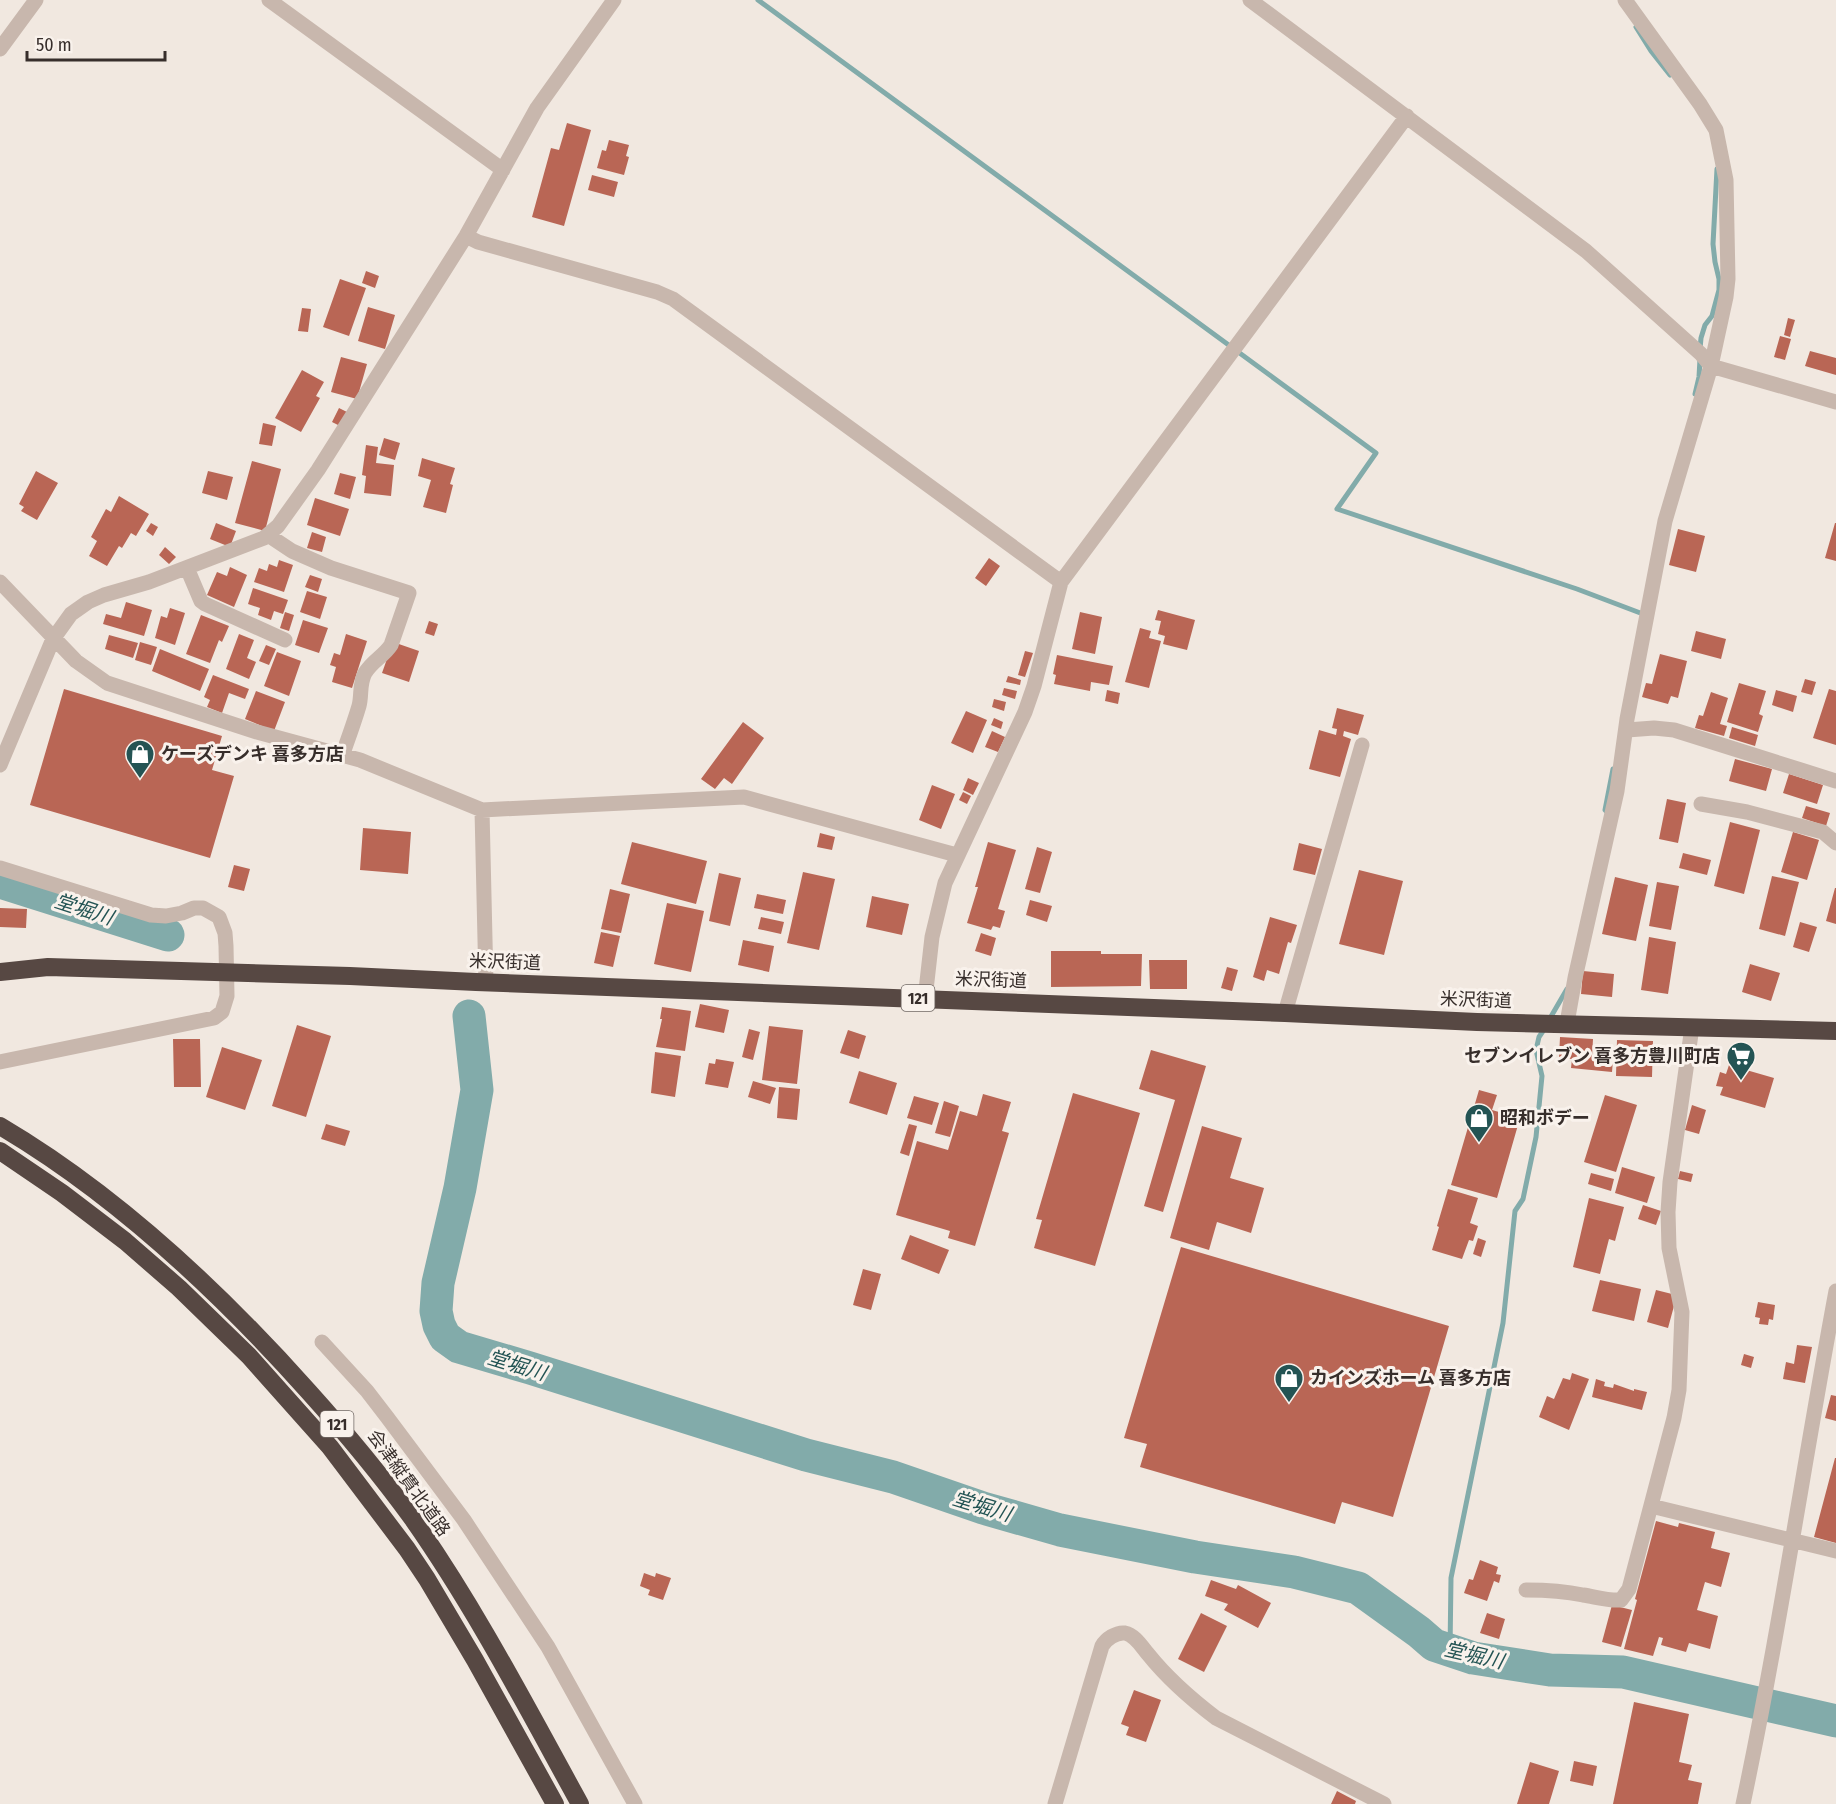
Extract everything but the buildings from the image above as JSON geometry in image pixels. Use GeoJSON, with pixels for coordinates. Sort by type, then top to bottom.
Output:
{"type":"FeatureCollection","features":[{"type":"Feature","properties":{"kind":"highway","name":"米沢街道"},"geometry":{"type":"LineString","coordinates":[[0,972],[48,967],[350,976],[1477,1022],[1836,1031]]}},
{"type":"Feature","properties":{"kind":"highway","name":"会津縦貫北道路"},"geometry":{"type":"LineString","coordinates":[[0,1126],[75,1175],[138,1224],[192,1272],[266,1344],[353,1441],[412,1518],[481,1626],[580,1804]]}},
{"type":"Feature","properties":{"kind":"highway","name":"121"},"geometry":{"type":"LineString","coordinates":[[0,1151],[62,1192],[125,1241],[179,1288],[249,1356],[330,1447],[427,1579],[555,1804]]}},
{"type":"Feature","properties":{"kind":"street"},"geometry":{"type":"LineString","coordinates":[[0,49],[36,0]]}},
{"type":"Feature","properties":{"kind":"street"},"geometry":{"type":"LineString","coordinates":[[269,0],[503,171]]}},
{"type":"Feature","properties":{"kind":"street"},"geometry":{"type":"LineString","coordinates":[[0,765],[3,748],[53,639],[71,614],[88,602],[104,595],[149,582],[268,535],[283,519],[318,470],[466,236],[537,108],[614,0]]}},
{"type":"Feature","properties":{"kind":"street"},"geometry":{"type":"LineString","coordinates":[[1250,0],[1586,251],[1701,354],[1711,366],[1836,402]]}},
{"type":"Feature","properties":{"kind":"street"},"geometry":{"type":"LineString","coordinates":[[1567,1023],[1617,791],[1627,719],[1665,521],[1711,366],[1728,279],[1726,180],[1712,121],[1625,0]]}},
{"type":"Feature","properties":{"kind":"street"},"geometry":{"type":"LineString","coordinates":[[925,999],[932,937],[945,884],[1025,712],[1037,677],[1061,582],[1407,116]]}},
{"type":"Feature","properties":{"kind":"street"},"geometry":{"type":"LineString","coordinates":[[466,236],[478,242],[648,289],[673,299],[1061,582]]}},
{"type":"Feature","properties":{"kind":"street"},"geometry":{"type":"LineString","coordinates":[[268,535],[292,551],[331,568],[409,593],[391,645],[363,676],[359,692],[360,702],[342,756]]}},
{"type":"Feature","properties":{"kind":"street"},"geometry":{"type":"LineString","coordinates":[[187,568],[201,601],[205,604],[285,640]]}},
{"type":"Feature","properties":{"kind":"street"},"geometry":{"type":"LineString","coordinates":[[0,582],[76,661],[107,683],[257,732],[360,760],[482,810],[744,798],[953,854]]}},
{"type":"Feature","properties":{"kind":"street"},"geometry":{"type":"LineString","coordinates":[[1627,730],[1654,728],[1687,733],[1836,781]]}},
{"type":"Feature","properties":{"kind":"street"},"geometry":{"type":"LineString","coordinates":[[1285,1013],[1362,745]]}},
{"type":"Feature","properties":{"kind":"street"},"geometry":{"type":"LineString","coordinates":[[1701,804],[1747,812],[1823,832],[1836,843]]}},
{"type":"Feature","properties":{"kind":"street"},"geometry":{"type":"LineString","coordinates":[[482,810],[486,983]]}},
{"type":"Feature","properties":{"kind":"street"},"geometry":{"type":"LineString","coordinates":[[0,868],[151,915],[166,916],[194,908],[203,908],[219,917],[225,933],[228,973],[225,1004],[222,1012],[214,1018],[0,1062]]}},
{"type":"Feature","properties":{"kind":"street"},"geometry":{"type":"LineString","coordinates":[[1526,1590],[1549,1590],[1594,1596],[1610,1601],[1621,1600],[1629,1590],[1674,1418],[1679,1390],[1682,1312],[1669,1248],[1668,1212],[1670,1182],[1692,1027]]}},
{"type":"Feature","properties":{"kind":"street"},"geometry":{"type":"LineString","coordinates":[[1743,1804],[1761,1720],[1836,1291]]}},
{"type":"Feature","properties":{"kind":"street"},"geometry":{"type":"LineString","coordinates":[[322,1342],[381,1409],[471,1529],[548,1647],[635,1804]]}},
{"type":"Feature","properties":{"kind":"street"},"geometry":{"type":"LineString","coordinates":[[1650,1506],[1836,1551]]}},
{"type":"Feature","properties":{"kind":"street"},"geometry":{"type":"LineString","coordinates":[[1055,1804],[1102,1646],[1106,1641],[1123,1633],[1133,1636],[1163,1672],[1216,1718],[1384,1804]]}},
{"type":"Feature","properties":{"kind":"waterway"},"geometry":{"type":"LineString","coordinates":[[758,0],[1376,453],[1337,509],[1577,589],[1643,614]]}},
{"type":"Feature","properties":{"kind":"waterway"},"geometry":{"type":"LineString","coordinates":[[1636,27],[1670,75]]}},
{"type":"Feature","properties":{"kind":"waterway"},"geometry":{"type":"LineString","coordinates":[[1700,349],[1705,325],[1712,316],[1719,290],[1713,244],[1717,169]]}},
{"type":"Feature","properties":{"kind":"waterway"},"geometry":{"type":"LineString","coordinates":[[1695,394],[1700,359]]}},
{"type":"Feature","properties":{"kind":"waterway"},"geometry":{"type":"LineString","coordinates":[[1609,814],[1605,810],[1613,769]]}},
{"type":"Feature","properties":{"kind":"waterway","name":"堂堀川"},"geometry":{"type":"LineString","coordinates":[[0,882],[168,935]]}},
{"type":"Feature","properties":{"kind":"waterway"},"geometry":{"type":"LineString","coordinates":[[1549,1020],[1567,989]]}},
{"type":"Feature","properties":{"kind":"waterway","name":"堂堀川"},"geometry":{"type":"LineString","coordinates":[[469,1016],[477,1090],[460,1188],[438,1283],[436,1311],[445,1337],[459,1347],[806,1455],[893,1477],[983,1508],[1060,1530],[1195,1557],[1294,1572],[1358,1588],[1434,1645],[1473,1658],[1550,1670],[1623,1672],[1836,1721]]}},
{"type":"Feature","properties":{"kind":"waterway"},"geometry":{"type":"LineString","coordinates":[[1450,1650],[1451,1578],[1503,1323],[1515,1211],[1523,1199],[1536,1137],[1542,1076],[1536,1050],[1539,1037],[1545,1028]]}},
{"type":"Feature","properties":{"kind":"place","name":"ケーズデンキ 喜多方店"},"geometry":{"type":"Point","coordinates":[140,780]}},
{"type":"Feature","properties":{"kind":"place","name":"セブンイレブン 喜多方豊川町店"},"geometry":{"type":"Point","coordinates":[1741,1082]}},
{"type":"Feature","properties":{"kind":"place","name":"昭和ボデー"},"geometry":{"type":"Point","coordinates":[1479,1144]}},
{"type":"Feature","properties":{"kind":"place","name":"カインズホーム 喜多方店"},"geometry":{"type":"Point","coordinates":[1289,1404]}}]}
